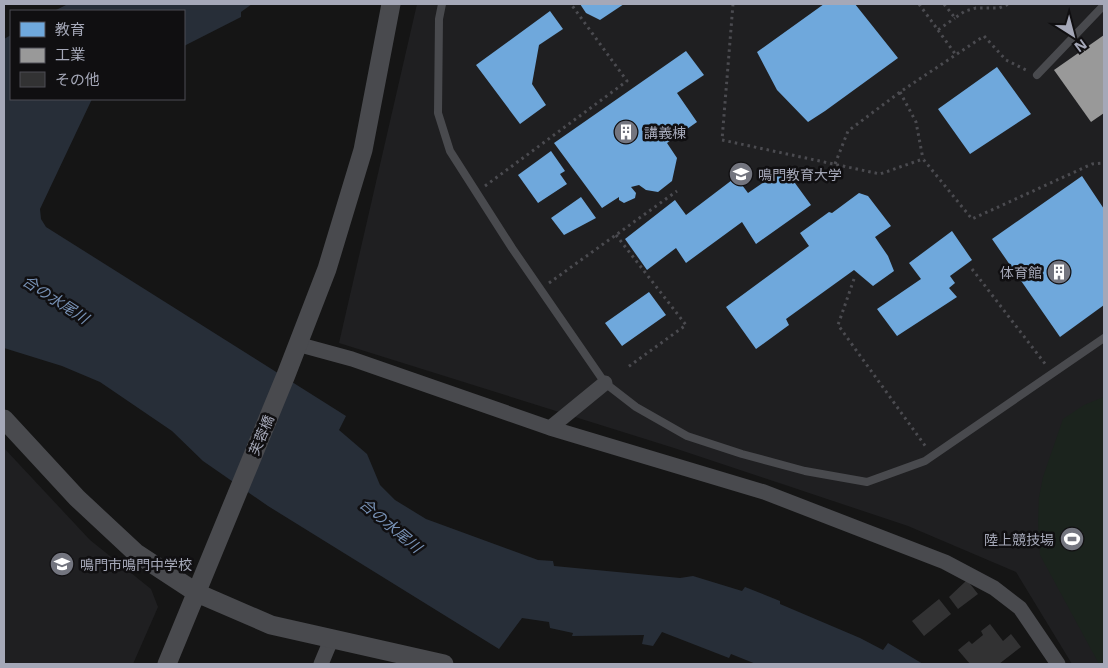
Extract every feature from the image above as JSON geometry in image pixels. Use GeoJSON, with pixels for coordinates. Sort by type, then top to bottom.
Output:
{"type":"FeatureCollection","features":[{"type":"Feature","properties":{"kind":"street","name":"芙蓉橋"},"geometry":{"type":"LineString","coordinates":[[167,664],[286,375],[327,269],[363,150],[391,4]]}},
{"type":"Feature","properties":{"kind":"street"},"geometry":{"type":"LineString","coordinates":[[297,344],[352,359],[550,428],[764,492],[945,562],[994,588],[1020,608],[1058,664]]}},
{"type":"Feature","properties":{"kind":"street"},"geometry":{"type":"LineString","coordinates":[[550,428],[605,383]]}},
{"type":"Feature","properties":{"kind":"street"},"geometry":{"type":"LineString","coordinates":[[4,419],[77,498],[136,553],[197,593],[271,625],[444,664]]}},
{"type":"Feature","properties":{"kind":"street"},"geometry":{"type":"LineString","coordinates":[[321,664],[331,640]]}},
{"type":"Feature","properties":{"kind":"lane"},"geometry":{"type":"LineString","coordinates":[[442,4],[439,20],[438,113],[450,151],[540,289],[605,383],[636,407],[687,436],[742,454],[805,471],[867,482],[925,461],[1104,338]]}},
{"type":"Feature","properties":{"kind":"lane"},"geometry":{"type":"LineString","coordinates":[[1037,75],[1104,5]]}},
{"type":"Feature","properties":{"kind":"path"},"geometry":{"type":"LineString","coordinates":[[476,192],[627,81],[571,4]]}},
{"type":"Feature","properties":{"kind":"path"},"geometry":{"type":"LineString","coordinates":[[733,4],[722,140],[880,174],[923,159]]}},
{"type":"Feature","properties":{"kind":"path"},"geometry":{"type":"LineString","coordinates":[[919,4],[956,55]]}},
{"type":"Feature","properties":{"kind":"path"},"geometry":{"type":"LineString","coordinates":[[944,4],[955,18]]}},
{"type":"Feature","properties":{"kind":"path"},"geometry":{"type":"LineString","coordinates":[[938,30],[965,11],[976,8],[999,8],[1010,4]]}},
{"type":"Feature","properties":{"kind":"path"},"geometry":{"type":"LineString","coordinates":[[836,164],[848,131],[900,92],[984,36],[1006,60],[1037,75]]}},
{"type":"Feature","properties":{"kind":"path"},"geometry":{"type":"LineString","coordinates":[[900,92],[916,122],[923,159],[972,219],[1092,164],[1104,163]]}},
{"type":"Feature","properties":{"kind":"path"},"geometry":{"type":"LineString","coordinates":[[540,289],[677,191]]}},
{"type":"Feature","properties":{"kind":"path"},"geometry":{"type":"LineString","coordinates":[[616,235],[686,325],[628,368]]}},
{"type":"Feature","properties":{"kind":"path"},"geometry":{"type":"LineString","coordinates":[[972,269],[1053,374]]}},
{"type":"Feature","properties":{"kind":"path"},"geometry":{"type":"LineString","coordinates":[[854,279],[838,325],[932,456]]}},
{"type":"Feature","properties":{"kind":"shaded area","name":"鳴門教育大学"},"geometry":{"type":"Polygon","coordinates":[[[417,4],[1104,4],[1104,664],[1072,664],[1016,572],[908,526],[674,448],[339,343],[417,4]]]}},
{"type":"Feature","properties":{"kind":"shaded area","name":"陸上競技場"},"geometry":{"type":"Polygon","coordinates":[[[1104,397],[1104,664],[1099,664],[1040,555],[1038,523],[1039,497],[1043,477],[1063,419],[1084,405],[1104,397]]]}},
{"type":"Feature","properties":{"kind":"shaded area","name":"鳴門市鳴門中学校"},"geometry":{"type":"Polygon","coordinates":[[[4,448],[90,540],[151,589],[158,607],[133,664],[4,664],[4,448]]]}},
{"type":"Feature","properties":{"kind":"water"},"geometry":{"type":"Polygon","coordinates":[[[68,4],[252,4],[241,12],[241,17],[185,45],[185,10],[56,10],[68,4]]]}},
{"type":"Feature","properties":{"kind":"water","name":"合の水尾川"},"geometry":{"type":"Polygon","coordinates":[[[10,36],[10,100],[92,100],[40,209],[41,219],[46,227],[346,416],[339,430],[367,454],[380,485],[395,500],[426,519],[538,560],[553,561],[554,566],[680,578],[693,576],[742,591],[745,587],[780,601],[780,604],[860,638],[883,650],[888,643],[923,664],[756,664],[731,654],[729,658],[662,632],[653,646],[642,644],[644,635],[572,636],[573,633],[550,628],[549,622],[522,618],[499,649],[268,506],[203,461],[172,431],[100,382],[62,366],[4,348],[4,39],[10,36]]]}},
{"type":"Feature","properties":{"kind":"building: 教育"},"geometry":{"type":"Polygon","coordinates":[[[580,4],[624,4],[600,20],[586,13],[580,4]]]}},
{"type":"Feature","properties":{"kind":"building: 教育"},"geometry":{"type":"Polygon","coordinates":[[[824,4],[855,4],[898,58],[808,122],[777,90],[757,52],[824,4]]]}},
{"type":"Feature","properties":{"kind":"building: 教育"},"geometry":{"type":"Polygon","coordinates":[[[550,11],[563,29],[539,45],[532,84],[546,105],[520,124],[476,65],[550,11]]]}},
{"type":"Feature","properties":{"kind":"building: 教育","name":"講義棟"},"geometry":{"type":"Polygon","coordinates":[[[686,51],[704,75],[677,93],[697,122],[667,143],[677,158],[672,181],[658,192],[646,190],[639,185],[631,187],[636,193],[635,198],[624,203],[619,200],[619,197],[602,208],[554,143],[686,51]]]}},
{"type":"Feature","properties":{"kind":"building: 教育"},"geometry":{"type":"Polygon","coordinates":[[[997,67],[1031,114],[970,154],[938,109],[997,67]]]}},
{"type":"Feature","properties":{"kind":"building: 教育"},"geometry":{"type":"Polygon","coordinates":[[[551,151],[565,171],[560,174],[567,184],[538,203],[518,175],[551,151]]]}},
{"type":"Feature","properties":{"kind":"building: 教育"},"geometry":{"type":"Polygon","coordinates":[[[784,168],[811,205],[756,244],[742,222],[686,263],[676,248],[647,270],[625,239],[675,200],[686,215],[736,177],[748,193],[784,168]]]}},
{"type":"Feature","properties":{"kind":"building: 教育","name":"体育館"},"geometry":{"type":"Polygon","coordinates":[[[1082,176],[1104,209],[1104,305],[1060,337],[992,239],[1082,176]]]}},
{"type":"Feature","properties":{"kind":"building: 教育"},"geometry":{"type":"Polygon","coordinates":[[[859,193],[868,196],[891,226],[875,237],[888,256],[894,271],[873,286],[854,270],[786,319],[789,325],[756,349],[726,307],[809,246],[800,233],[859,193]]]}},
{"type":"Feature","properties":{"kind":"building: 教育"},"geometry":{"type":"Polygon","coordinates":[[[581,197],[596,218],[564,235],[551,218],[581,197]]]}},
{"type":"Feature","properties":{"kind":"building: 教育"},"geometry":{"type":"Polygon","coordinates":[[[952,231],[972,260],[950,276],[955,283],[949,288],[957,297],[897,336],[877,309],[921,279],[909,263],[952,231]]]}},
{"type":"Feature","properties":{"kind":"building: 教育"},"geometry":{"type":"Polygon","coordinates":[[[649,292],[666,315],[622,346],[605,323],[649,292]]]}},
{"type":"Feature","properties":{"kind":"building: 工業"},"geometry":{"type":"Polygon","coordinates":[[[1104,35],[1104,113],[1091,122],[1054,70],[1104,35]]]}},
{"type":"Feature","properties":{"kind":"building: その他"},"geometry":{"type":"Polygon","coordinates":[[[967,580],[978,594],[958,609],[949,597],[967,580]]]}},
{"type":"Feature","properties":{"kind":"building: その他"},"geometry":{"type":"Polygon","coordinates":[[[939,599],[951,614],[924,636],[912,621],[939,599]]]}},
{"type":"Feature","properties":{"kind":"building: その他"},"geometry":{"type":"Polygon","coordinates":[[[990,624],[1003,641],[1011,634],[1021,647],[999,664],[970,664],[958,650],[969,641],[972,644],[983,635],[981,631],[990,624]]]}},
{"type":"Feature","properties":{"kind":"place","name":"講義棟"},"geometry":{"type":"Point","coordinates":[626,132]}},
{"type":"Feature","properties":{"kind":"place","name":"鳴門教育大学"},"geometry":{"type":"Point","coordinates":[741,174]}},
{"type":"Feature","properties":{"kind":"place","name":"体育館"},"geometry":{"type":"Point","coordinates":[1059,272]}},
{"type":"Feature","properties":{"kind":"place","name":"陸上競技場"},"geometry":{"type":"Point","coordinates":[1072,539]}},
{"type":"Feature","properties":{"kind":"place","name":"鳴門市鳴門中学校"},"geometry":{"type":"Point","coordinates":[62,564]}}]}
